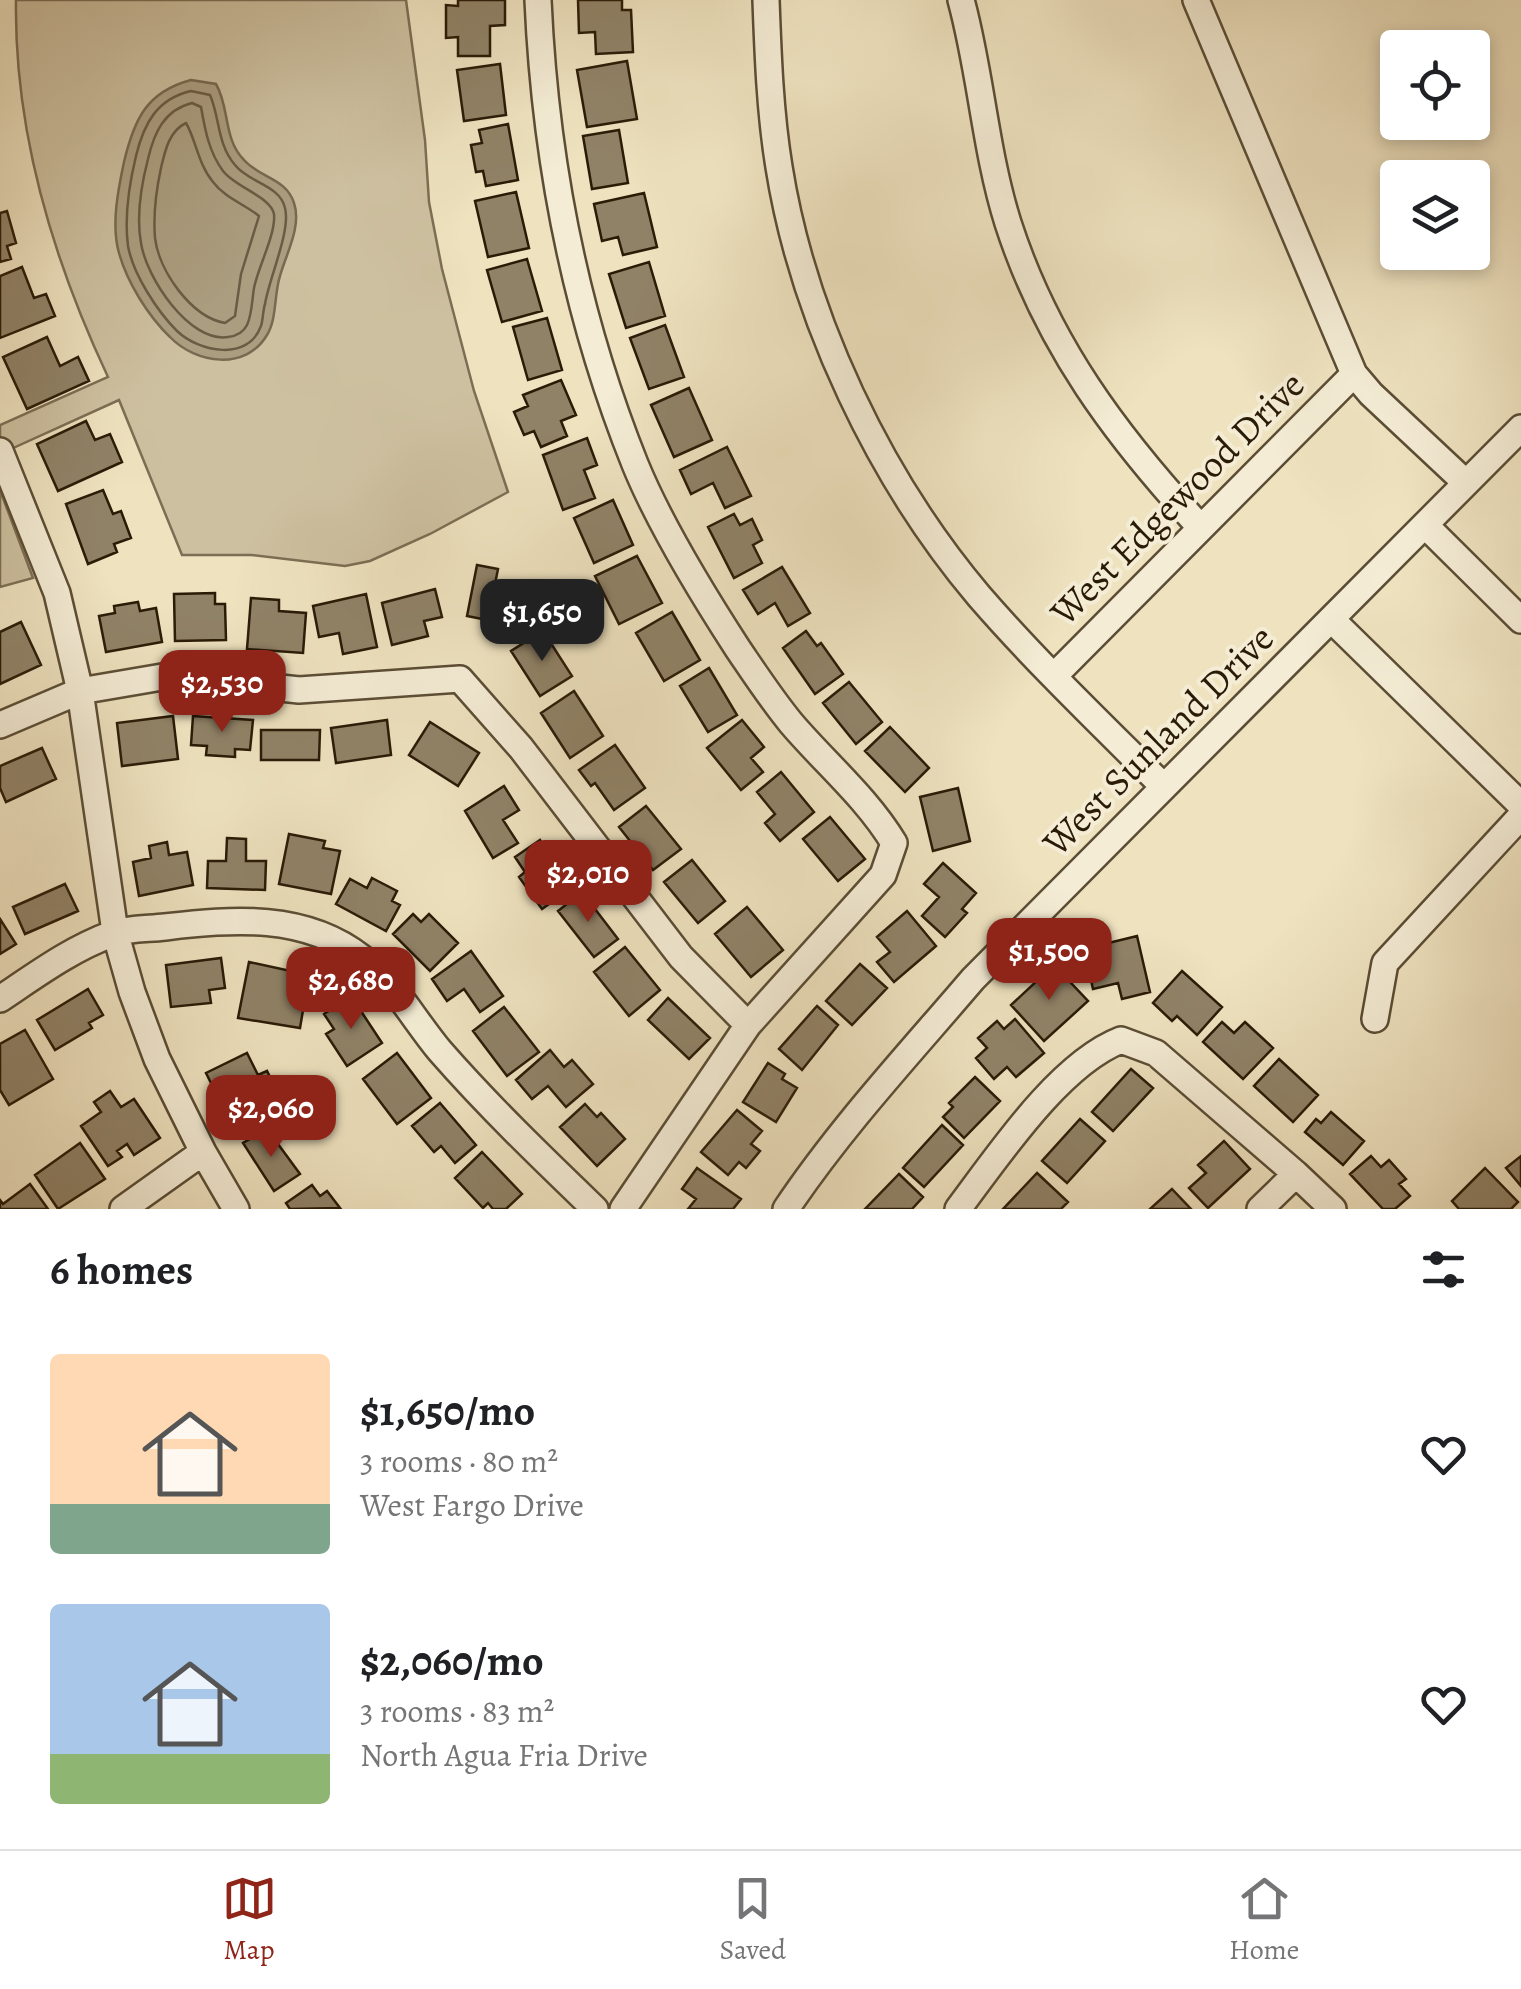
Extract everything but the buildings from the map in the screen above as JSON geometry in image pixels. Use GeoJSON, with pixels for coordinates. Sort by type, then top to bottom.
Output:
{"type":"FeatureCollection","features":[{"type":"Feature","properties":{"kind":"street"},"geometry":{"type":"LineString","coordinates":[[538,0],[556,181],[588,328],[636,467],[694,578],[738,649],[789,721],[881,822],[894,843],[884,875],[748,1025],[623,1209]]}},
{"type":"Feature","properties":{"kind":"street"},"geometry":{"type":"LineString","coordinates":[[766,0],[768,67],[779,168],[808,283],[846,386],[898,484],[978,594],[1164,787]]}},
{"type":"Feature","properties":{"kind":"street"},"geometry":{"type":"LineString","coordinates":[[961,0],[975,52],[985,130],[1008,221],[1037,300],[1076,373],[1130,447],[1201,528]]}},
{"type":"Feature","properties":{"kind":"street"},"geometry":{"type":"LineString","coordinates":[[1196,0],[1354,374],[1466,483]]}},
{"type":"Feature","properties":{"kind":"street","name":"West Edgewood Drive"},"geometry":{"type":"LineString","coordinates":[[1054,676],[1354,374]]}},
{"type":"Feature","properties":{"kind":"street","name":"West Sunland Drive"},"geometry":{"type":"LineString","coordinates":[[786,1209],[892,1072],[973,979],[1519,434]]}},
{"type":"Feature","properties":{"kind":"street"},"geometry":{"type":"LineString","coordinates":[[0,452],[57,593],[80,692],[115,932],[132,992],[157,1059],[236,1209]]}},
{"type":"Feature","properties":{"kind":"street"},"geometry":{"type":"LineString","coordinates":[[1426,526],[1521,620]]}},
{"type":"Feature","properties":{"kind":"street"},"geometry":{"type":"LineString","coordinates":[[1331,619],[1521,805]]}},
{"type":"Feature","properties":{"kind":"street"},"geometry":{"type":"LineString","coordinates":[[0,725],[80,692],[168,676],[299,690],[460,680],[521,748],[681,957],[748,1025]]}},
{"type":"Feature","properties":{"kind":"street"},"geometry":{"type":"LineString","coordinates":[[1375,1018],[1384,963],[1521,816]]}},
{"type":"Feature","properties":{"kind":"street"},"geometry":{"type":"LineString","coordinates":[[0,999],[58,960],[115,932],[219,921],[274,922],[304,928],[333,939],[363,958],[394,989],[438,1048],[502,1119],[595,1209]]}},
{"type":"Feature","properties":{"kind":"street"},"geometry":{"type":"LineString","coordinates":[[958,1209],[1025,1122],[1096,1050],[1121,1040],[1156,1053],[1333,1209]]}},
{"type":"Feature","properties":{"kind":"street"},"geometry":{"type":"LineString","coordinates":[[122,1209],[203,1152]]}},
{"type":"Feature","properties":{"kind":"street"},"geometry":{"type":"LineString","coordinates":[[1260,1209],[1296,1174]]}},
{"type":"Feature","properties":{"kind":"shaded area"},"geometry":{"type":"Polygon","coordinates":[[[16,0],[406,0],[425,140],[429,202],[442,269],[474,391],[508,492],[430,534],[370,561],[345,566],[251,555],[182,555],[119,400],[0,454],[0,425],[108,377],[70,287],[41,193],[22,97],[16,0]]]}},
{"type":"Feature","properties":{"kind":"shaded area"},"geometry":{"type":"Polygon","coordinates":[[[0,490],[33,578],[0,587],[0,490]]]}},
{"type":"Feature","properties":{"kind":"water"},"geometry":{"type":"Polygon","coordinates":[[[191,80],[216,84],[237,152],[250,166],[285,188],[296,212],[270,329],[258,347],[234,359],[207,358],[170,337],[139,298],[117,242],[115,219],[120,184],[138,121],[163,92],[191,80]]]}}]}
